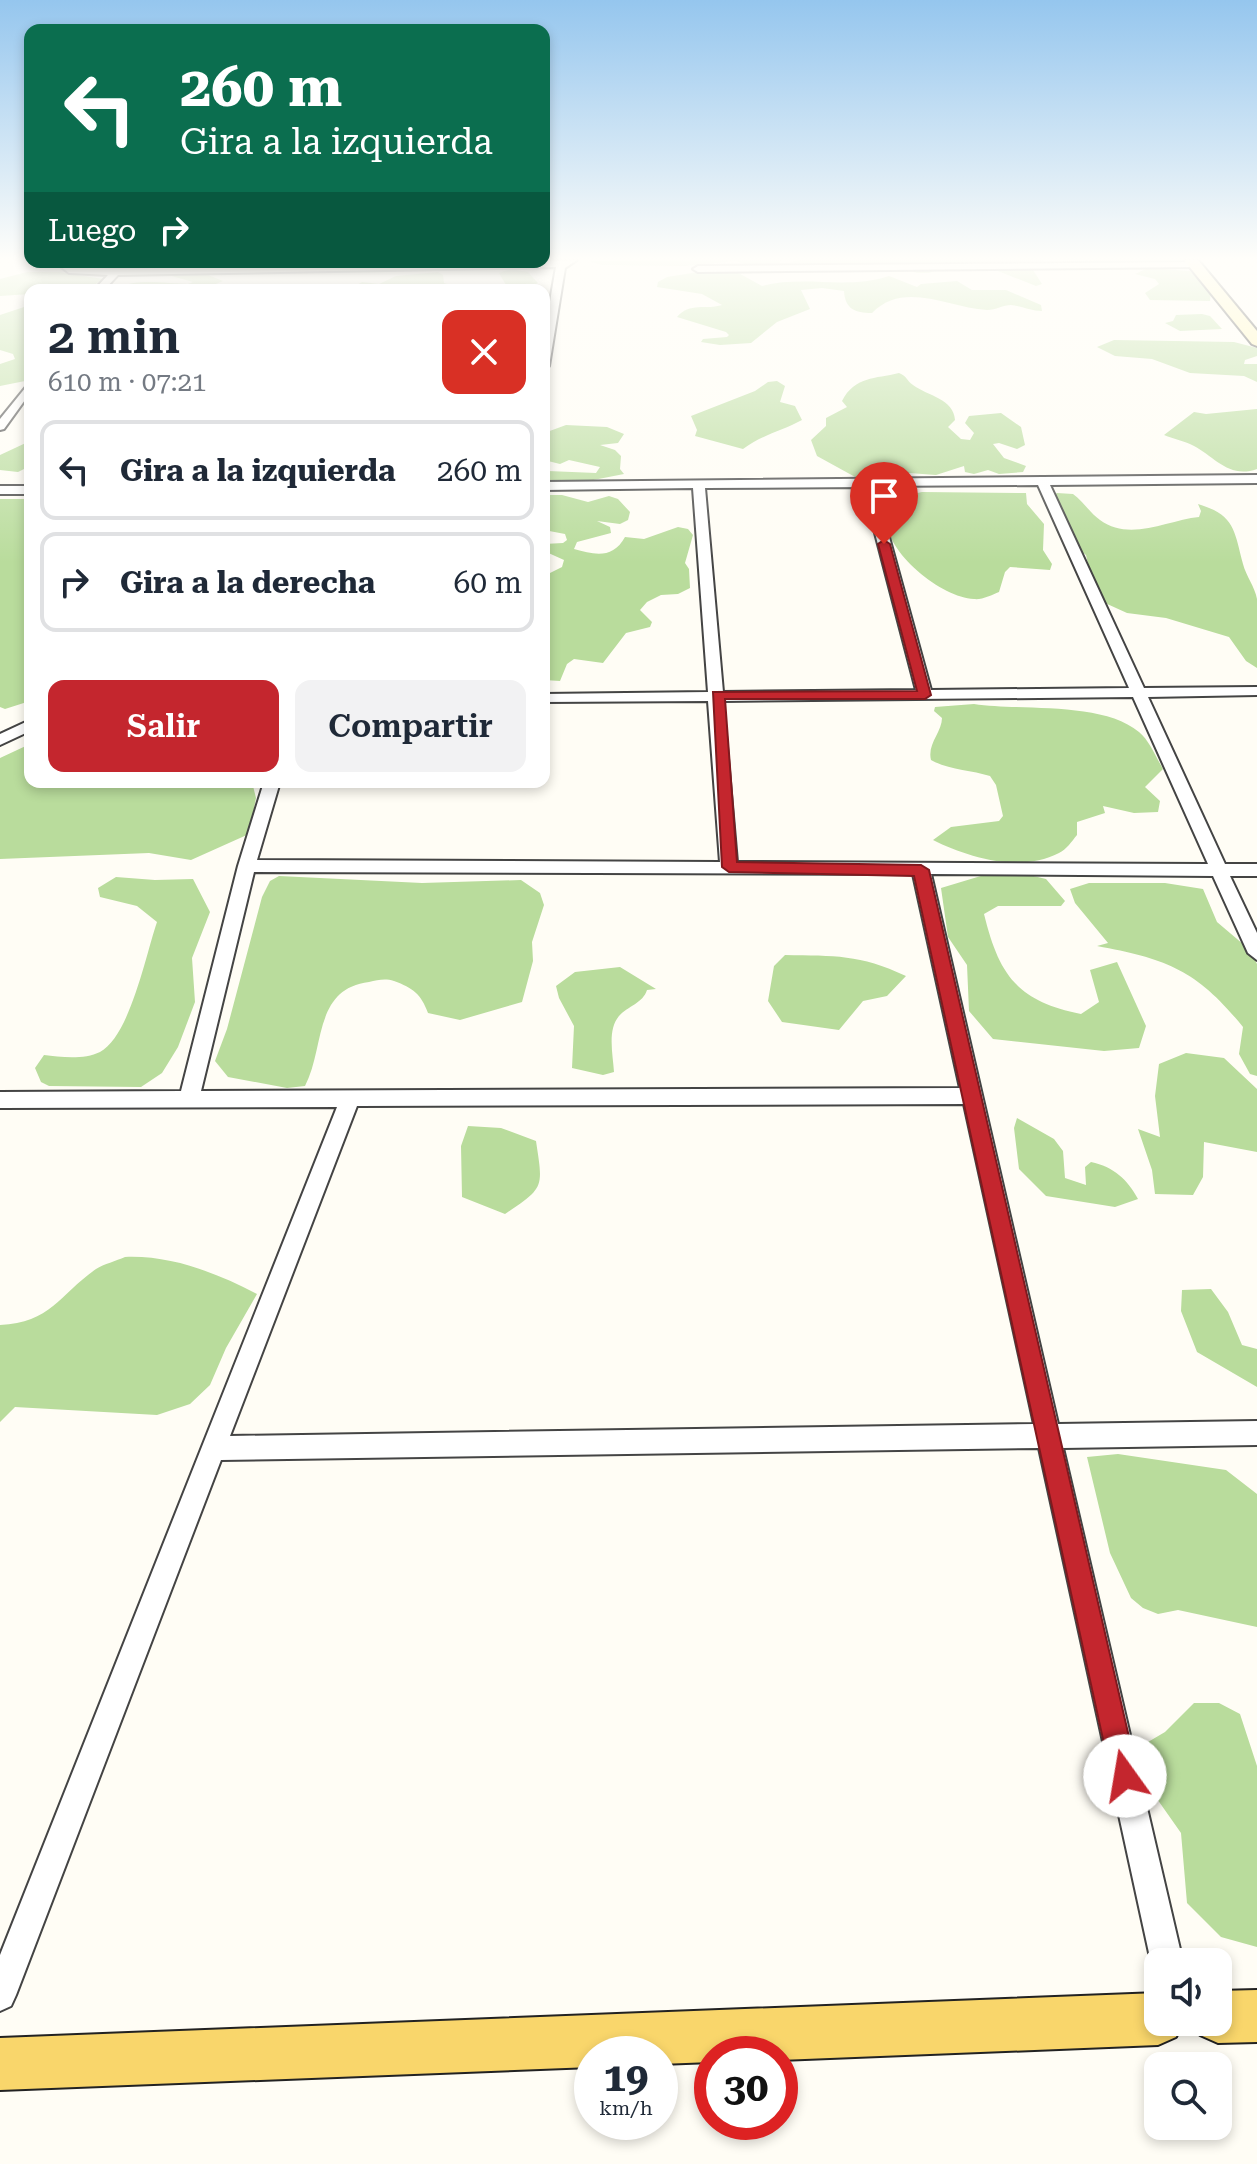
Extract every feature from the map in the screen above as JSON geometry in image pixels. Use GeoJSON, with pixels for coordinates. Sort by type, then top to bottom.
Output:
{"type":"FeatureCollection","features":[{"type":"Feature","properties":{"kind":"main road"},"geometry":{"type":"LineString","coordinates":[[1232,2017],[1257,2016]]}},
{"type":"Feature","properties":{"kind":"main road"},"geometry":{"type":"LineString","coordinates":[[0,2064],[1144,2020]]}},
{"type":"Feature","properties":{"kind":"street"},"geometry":{"type":"LineString","coordinates":[[0,427],[24,393]]}},
{"type":"Feature","properties":{"kind":"street"},"geometry":{"type":"LineString","coordinates":[[550,486],[1257,479]]}},
{"type":"Feature","properties":{"kind":"street"},"geometry":{"type":"LineString","coordinates":[[1042,481],[1257,953]]}},
{"type":"Feature","properties":{"kind":"street"},"geometry":{"type":"LineString","coordinates":[[868,483],[925,695]]}},
{"type":"Feature","properties":{"kind":"street"},"geometry":{"type":"LineString","coordinates":[[699,485],[718,694],[729,867]]}},
{"type":"Feature","properties":{"kind":"street"},"geometry":{"type":"LineString","coordinates":[[0,490],[24,490]]}},
{"type":"Feature","properties":{"kind":"street"},"geometry":{"type":"LineString","coordinates":[[550,698],[1257,691]]}},
{"type":"Feature","properties":{"kind":"street"},"geometry":{"type":"LineString","coordinates":[[0,740],[24,728]]}},
{"type":"Feature","properties":{"kind":"street"},"geometry":{"type":"LineString","coordinates":[[189,1098],[247,866],[270,788]]}},
{"type":"Feature","properties":{"kind":"street"},"geometry":{"type":"LineString","coordinates":[[247,866],[1257,870]]}},
{"type":"Feature","properties":{"kind":"street"},"geometry":{"type":"LineString","coordinates":[[921,870],[1164,1948]]}},
{"type":"Feature","properties":{"kind":"street"},"geometry":{"type":"LineString","coordinates":[[0,1100],[973,1096]]}},
{"type":"Feature","properties":{"kind":"street"},"geometry":{"type":"LineString","coordinates":[[0,1995],[350,1098]]}},
{"type":"Feature","properties":{"kind":"street"},"geometry":{"type":"LineString","coordinates":[[214,1448],[1257,1433]]}},
{"type":"Feature","properties":{"kind":"green space"},"geometry":{"type":"Polygon","coordinates":[[[24,361],[24,381],[0,386],[0,364],[24,361]]]}},
{"type":"Feature","properties":{"kind":"green space"},"geometry":{"type":"Polygon","coordinates":[[[1157,361],[1245,361],[1244,364],[1257,364],[1257,382],[1244,376],[1190,373],[1157,361]]]}},
{"type":"Feature","properties":{"kind":"green space"},"geometry":{"type":"Polygon","coordinates":[[[899,373],[950,407],[955,420],[948,427],[961,439],[970,440],[974,433],[965,423],[969,416],[1001,413],[1021,427],[1025,445],[1017,449],[993,444],[1004,458],[1026,466],[1023,472],[999,474],[988,470],[974,474],[965,472],[964,466],[936,475],[909,473],[857,478],[817,456],[811,440],[826,426],[826,418],[847,407],[842,401],[847,393],[866,380],[899,373]]]}},
{"type":"Feature","properties":{"kind":"green space"},"geometry":{"type":"Polygon","coordinates":[[[777,381],[785,386],[780,402],[795,406],[802,420],[743,449],[695,436],[697,430],[691,416],[755,391],[768,382],[777,381]]]}},
{"type":"Feature","properties":{"kind":"green space"},"geometry":{"type":"Polygon","coordinates":[[[1257,409],[1257,469],[1230,469],[1194,446],[1164,435],[1194,412],[1206,414],[1257,409]]]}},
{"type":"Feature","properties":{"kind":"green space"},"geometry":{"type":"Polygon","coordinates":[[[566,425],[607,427],[624,434],[618,443],[600,445],[615,450],[621,456],[620,469],[624,474],[583,482],[550,483],[550,471],[596,473],[600,467],[569,460],[560,464],[550,462],[550,431],[566,425]]]}},
{"type":"Feature","properties":{"kind":"green space"},"geometry":{"type":"Polygon","coordinates":[[[24,444],[24,469],[18,472],[0,470],[0,455],[24,444]]]}},
{"type":"Feature","properties":{"kind":"green space"},"geometry":{"type":"Polygon","coordinates":[[[922,492],[1026,493],[1027,504],[1044,524],[1043,550],[1052,564],[1050,570],[1010,567],[1005,572],[999,592],[980,599],[959,596],[942,588],[910,563],[888,531],[885,515],[890,499],[922,492]]]}},
{"type":"Feature","properties":{"kind":"green space"},"geometry":{"type":"Polygon","coordinates":[[[1057,493],[1073,494],[1100,520],[1124,529],[1149,528],[1199,517],[1201,511],[1198,504],[1226,519],[1235,533],[1244,568],[1257,599],[1257,668],[1246,661],[1229,637],[1166,618],[1127,613],[1105,603],[1091,578],[1086,555],[1070,543],[1051,496],[1057,493]]]}},
{"type":"Feature","properties":{"kind":"green space"},"geometry":{"type":"Polygon","coordinates":[[[550,495],[588,502],[609,496],[618,499],[630,512],[628,520],[620,524],[597,521],[610,527],[611,533],[577,542],[574,549],[582,551],[603,554],[615,549],[625,537],[644,539],[678,527],[688,529],[693,535],[685,563],[689,569],[690,588],[647,602],[640,610],[652,622],[650,627],[626,633],[603,663],[574,659],[567,664],[560,681],[550,680],[550,573],[562,567],[564,560],[550,554],[550,544],[563,543],[567,540],[565,534],[550,531],[550,495]]]}},
{"type":"Feature","properties":{"kind":"green space"},"geometry":{"type":"Polygon","coordinates":[[[0,499],[24,499],[24,703],[5,709],[0,707],[0,499]]]}},
{"type":"Feature","properties":{"kind":"green space"},"geometry":{"type":"Polygon","coordinates":[[[974,704],[1083,711],[1123,722],[1143,735],[1163,769],[1145,787],[1160,801],[1158,812],[1134,813],[1103,806],[1105,813],[1077,822],[1077,835],[1064,850],[1028,862],[995,861],[933,840],[951,827],[999,821],[1003,816],[996,785],[990,776],[931,760],[931,749],[942,718],[934,711],[935,707],[974,704]]]}},
{"type":"Feature","properties":{"kind":"green space"},"geometry":{"type":"Polygon","coordinates":[[[24,747],[24,788],[254,788],[256,798],[249,834],[191,860],[149,853],[0,859],[0,758],[24,747]]]}},
{"type":"Feature","properties":{"kind":"green space"},"geometry":{"type":"Polygon","coordinates":[[[1004,869],[1046,879],[1065,901],[1061,906],[998,906],[984,914],[1004,969],[1026,993],[1081,1014],[1099,1002],[1090,970],[1117,962],[1146,1026],[1139,1048],[1104,1051],[993,1039],[969,1011],[967,965],[948,937],[941,888],[1004,869]]]}},
{"type":"Feature","properties":{"kind":"green space"},"geometry":{"type":"Polygon","coordinates":[[[279,876],[422,883],[521,880],[540,893],[544,905],[532,942],[533,961],[522,1002],[460,1020],[428,1013],[419,996],[401,984],[388,980],[369,982],[351,987],[338,996],[329,1008],[305,1086],[287,1088],[228,1077],[215,1061],[227,1029],[262,897],[270,881],[279,876]]]}},
{"type":"Feature","properties":{"kind":"green space"},"geometry":{"type":"Polygon","coordinates":[[[116,877],[193,879],[210,912],[192,958],[195,1002],[178,1047],[162,1073],[141,1087],[49,1086],[41,1082],[35,1068],[44,1055],[79,1057],[100,1052],[120,1029],[136,993],[157,922],[137,906],[100,897],[98,888],[116,877]]]}},
{"type":"Feature","properties":{"kind":"green space"},"geometry":{"type":"Polygon","coordinates":[[[1089,883],[1165,883],[1203,889],[1217,922],[1250,950],[1257,964],[1257,1076],[1250,1074],[1239,1054],[1243,1027],[1211,992],[1162,962],[1097,946],[1108,943],[1075,903],[1070,889],[1089,883]]]}},
{"type":"Feature","properties":{"kind":"green space"},"geometry":{"type":"Polygon","coordinates":[[[785,955],[860,960],[906,976],[887,996],[863,1001],[839,1030],[782,1022],[768,1001],[774,966],[785,955]]]}},
{"type":"Feature","properties":{"kind":"green space"},"geometry":{"type":"Polygon","coordinates":[[[620,967],[656,989],[647,990],[615,1022],[612,1043],[614,1072],[603,1075],[572,1068],[574,1026],[556,986],[575,972],[620,967]]]}},
{"type":"Feature","properties":{"kind":"green space"},"geometry":{"type":"Polygon","coordinates":[[[1186,1053],[1224,1058],[1257,1089],[1257,1152],[1204,1142],[1203,1177],[1193,1195],[1155,1194],[1152,1170],[1138,1129],[1160,1137],[1155,1096],[1159,1064],[1186,1053]]]}},
{"type":"Feature","properties":{"kind":"green space"},"geometry":{"type":"Polygon","coordinates":[[[1017,1118],[1054,1139],[1063,1151],[1065,1178],[1086,1185],[1085,1167],[1091,1162],[1099,1164],[1119,1175],[1138,1199],[1115,1207],[1046,1196],[1019,1169],[1014,1128],[1017,1118]]]}},
{"type":"Feature","properties":{"kind":"green space"},"geometry":{"type":"Polygon","coordinates":[[[468,1126],[501,1128],[536,1141],[540,1168],[538,1185],[528,1198],[505,1214],[462,1197],[461,1146],[468,1126]]]}},
{"type":"Feature","properties":{"kind":"green space"},"geometry":{"type":"Polygon","coordinates":[[[125,1257],[176,1262],[226,1279],[257,1294],[226,1348],[210,1385],[190,1404],[157,1415],[15,1407],[0,1422],[0,1325],[17,1323],[43,1313],[96,1269],[125,1257]]]}},
{"type":"Feature","properties":{"kind":"green space"},"geometry":{"type":"Polygon","coordinates":[[[1211,1289],[1228,1312],[1242,1345],[1257,1349],[1257,1387],[1197,1352],[1181,1311],[1182,1290],[1211,1289]]]}},
{"type":"Feature","properties":{"kind":"green space"},"geometry":{"type":"Polygon","coordinates":[[[1118,1454],[1226,1470],[1257,1494],[1257,1627],[1178,1610],[1158,1614],[1143,1608],[1131,1598],[1110,1553],[1087,1457],[1118,1454]]]}},
{"type":"Feature","properties":{"kind":"green space"},"geometry":{"type":"Polygon","coordinates":[[[1194,1703],[1219,1703],[1240,1714],[1257,1766],[1257,1947],[1221,1937],[1187,1903],[1181,1833],[1155,1796],[1148,1742],[1165,1732],[1194,1703]]]}},
{"type":"Feature","properties":{"kind":"route"},"geometry":{"type":"LineString","coordinates":[[884,544],[925,695],[718,694],[729,867],[921,870],[1125,1776]]}}]}
